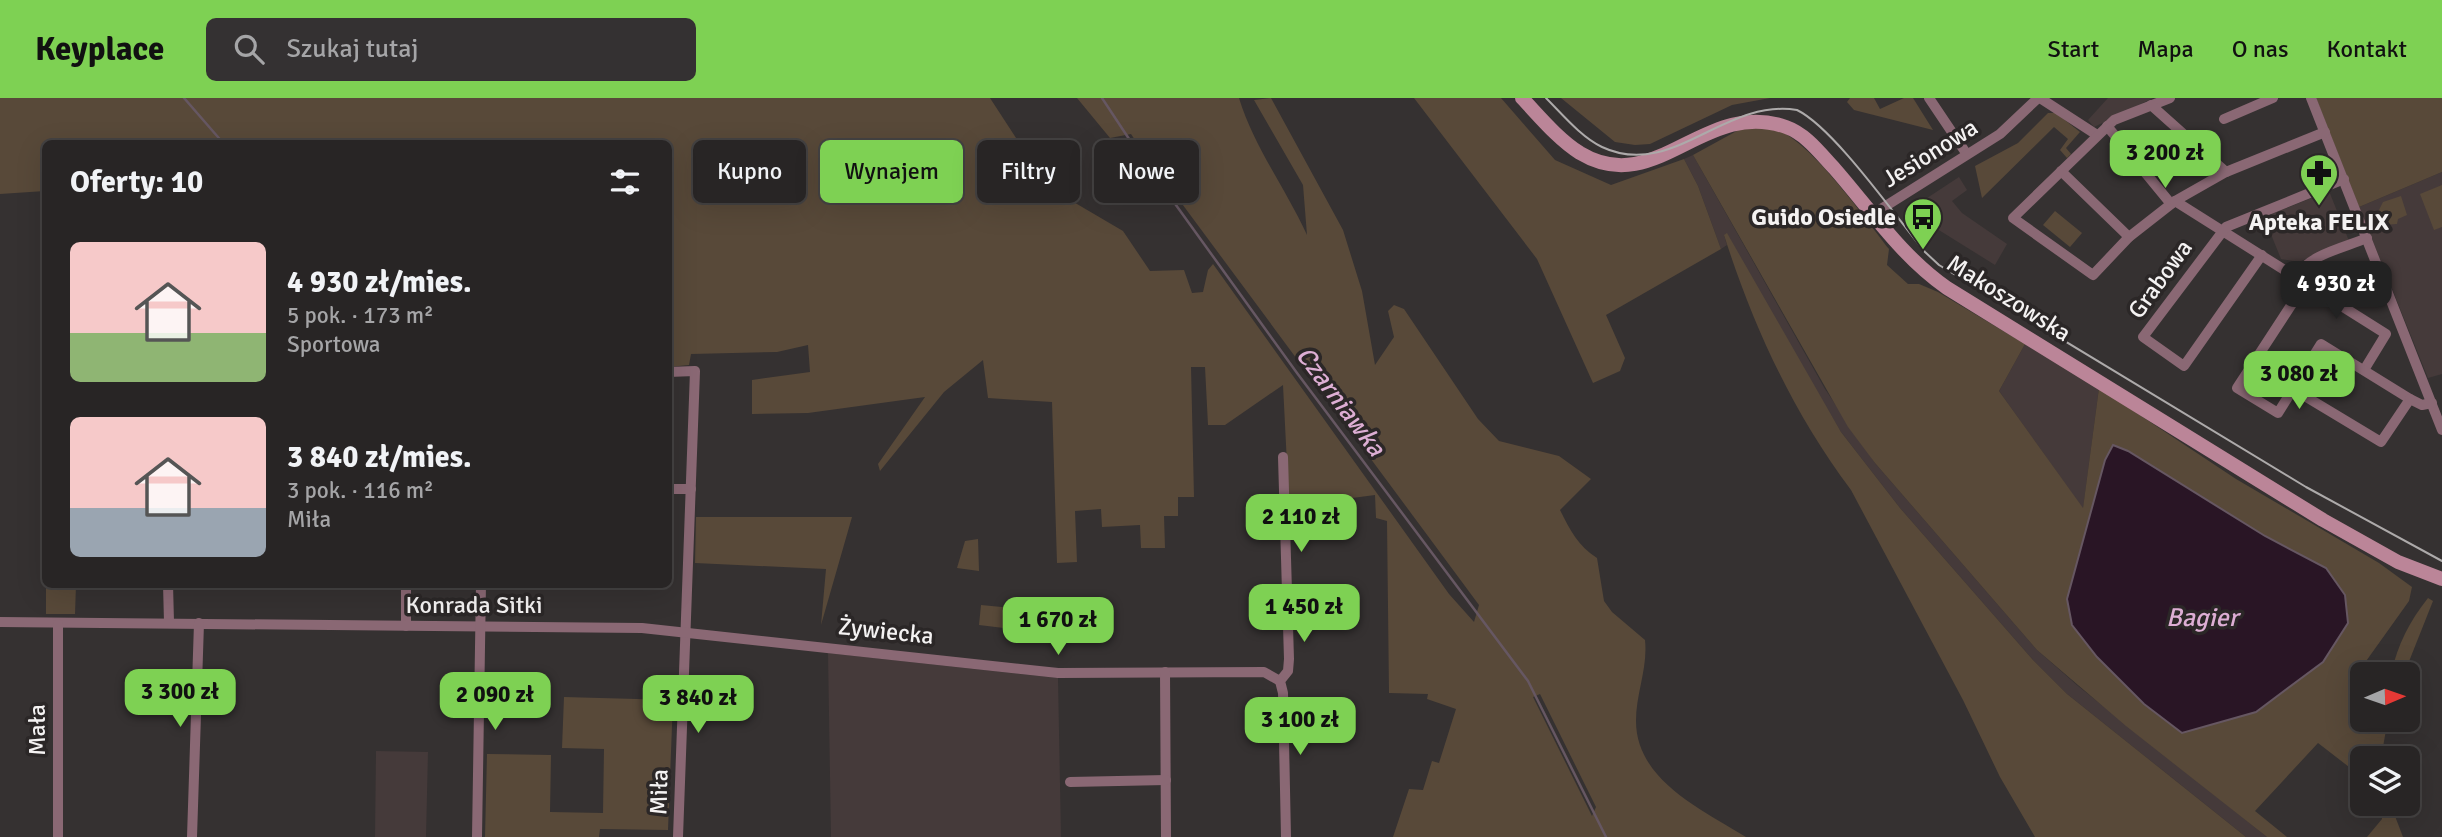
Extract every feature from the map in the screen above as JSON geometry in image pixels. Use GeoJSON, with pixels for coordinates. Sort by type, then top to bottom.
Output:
{"type":"FeatureCollection","features":[{"type":"Feature","properties":{"kind":"main road","name":"Makoszowska"},"geometry":{"type":"LineString","coordinates":[[1521,98],[1566,143],[1592,159],[1624,166],[1653,159],[1712,129],[1738,120],[1763,120],[1788,127],[1812,144],[1917,265],[1947,288],[2323,520],[2398,562],[2438,575]]}},
{"type":"Feature","properties":{"kind":"street"},"geometry":{"type":"LineString","coordinates":[[1929,98],[1966,153]]}},
{"type":"Feature","properties":{"kind":"street","name":"Jesionowa"},"geometry":{"type":"LineString","coordinates":[[1873,214],[2000,134],[2043,98]]}},
{"type":"Feature","properties":{"kind":"street"},"geometry":{"type":"LineString","coordinates":[[2043,98],[2097,135]]}},
{"type":"Feature","properties":{"kind":"street"},"geometry":{"type":"LineString","coordinates":[[2107,126],[2173,203],[2129,237],[2093,275],[2013,218],[2097,135],[2107,126],[2119,116],[2170,98]]}},
{"type":"Feature","properties":{"kind":"street"},"geometry":{"type":"LineString","coordinates":[[2224,119],[2273,98]]}},
{"type":"Feature","properties":{"kind":"street"},"geometry":{"type":"LineString","coordinates":[[2311,98],[2442,430]]}},
{"type":"Feature","properties":{"kind":"street"},"geometry":{"type":"LineString","coordinates":[[2151,105],[2226,172]]}},
{"type":"Feature","properties":{"kind":"street","name":"Grabowa"},"geometry":{"type":"LineString","coordinates":[[2325,132],[2226,172],[2173,203],[2262,255],[2386,334],[2364,370]]}},
{"type":"Feature","properties":{"kind":"street"},"geometry":{"type":"LineString","coordinates":[[2061,171],[2129,237]]}},
{"type":"Feature","properties":{"kind":"street","name":"Grabowa"},"geometry":{"type":"LineString","coordinates":[[2262,255],[2184,366],[2143,337],[2221,232],[2238,221],[2344,179]]}},
{"type":"Feature","properties":{"kind":"street"},"geometry":{"type":"LineString","coordinates":[[2296,276],[2303,266],[2314,260],[2367,238]]}},
{"type":"Feature","properties":{"kind":"street"},"geometry":{"type":"LineString","coordinates":[[2305,284],[2237,388],[2278,413],[2321,344],[2410,399],[2422,405],[2432,403]]}},
{"type":"Feature","properties":{"kind":"street","name":"Miła"},"geometry":{"type":"LineString","coordinates":[[672,372],[695,371],[678,837]]}},
{"type":"Feature","properties":{"kind":"street"},"geometry":{"type":"LineString","coordinates":[[2293,389],[2381,442],[2410,399]]}},
{"type":"Feature","properties":{"kind":"street"},"geometry":{"type":"LineString","coordinates":[[1283,457],[1289,659],[1288,671],[1280,681],[1283,693],[1286,837]]}},
{"type":"Feature","properties":{"kind":"street"},"geometry":{"type":"LineString","coordinates":[[672,489],[691,489]]}},
{"type":"Feature","properties":{"kind":"street"},"geometry":{"type":"LineString","coordinates":[[168,588],[169,622]]}},
{"type":"Feature","properties":{"kind":"street"},"geometry":{"type":"LineString","coordinates":[[406,588],[406,626]]}},
{"type":"Feature","properties":{"kind":"street"},"geometry":{"type":"LineString","coordinates":[[477,837],[481,588]]}},
{"type":"Feature","properties":{"kind":"street","name":"Konrada Sitki"},"geometry":{"type":"LineString","coordinates":[[0,622],[480,626],[687,631],[820,645]]}},
{"type":"Feature","properties":{"kind":"street"},"geometry":{"type":"LineString","coordinates":[[192,837],[199,623]]}},
{"type":"Feature","properties":{"kind":"street","name":"Mała"},"geometry":{"type":"LineString","coordinates":[[58,624],[58,837]]}},
{"type":"Feature","properties":{"kind":"street","name":"Żywiecka"},"geometry":{"type":"LineString","coordinates":[[820,645],[1058,673],[1264,672],[1280,681]]}},
{"type":"Feature","properties":{"kind":"street"},"geometry":{"type":"LineString","coordinates":[[1165,673],[1166,837]]}},
{"type":"Feature","properties":{"kind":"street"},"geometry":{"type":"LineString","coordinates":[[1070,782],[1166,780]]}},
{"type":"Feature","properties":{"kind":"shaded area"},"geometry":{"type":"Polygon","coordinates":[[[0,98],[990,98],[1017,140],[977,140],[977,203],[1075,203],[1123,231],[1150,271],[1184,270],[1192,293],[1203,292],[1208,270],[1213,264],[1449,594],[1474,622],[1479,605],[1182,203],[1199,203],[1199,140],[1135,140],[1131,134],[1110,138],[1077,98],[1239,98],[1253,134],[1307,235],[1303,185],[1254,100],[1271,98],[1343,230],[1362,291],[1375,365],[1394,337],[1388,311],[1394,305],[1404,309],[1478,419],[1499,441],[1559,456],[1591,479],[1560,510],[1580,543],[1597,558],[1604,601],[1612,612],[1645,640],[1645,661],[1636,721],[1639,742],[1659,777],[1674,791],[1746,837],[1393,837],[1409,789],[1423,790],[1432,761],[1439,763],[1456,709],[1427,699],[1428,694],[1389,693],[1387,521],[1376,518],[1375,495],[1337,500],[1336,503],[1289,504],[1283,385],[1225,425],[1208,425],[1205,367],[1191,367],[1194,497],[1178,497],[1178,516],[1164,516],[1165,548],[1141,548],[1140,525],[1102,527],[1101,509],[1075,511],[1077,562],[1057,563],[1052,402],[988,398],[983,360],[944,392],[880,471],[878,464],[925,397],[808,413],[752,414],[752,380],[810,372],[808,345],[777,352],[691,354],[689,365],[672,367],[672,140],[42,140],[42,191],[0,194],[0,98]],[[1540,694],[1533,697],[1592,816],[1596,807],[1540,694]]]}},
{"type":"Feature","properties":{"kind":"shaded area"},"geometry":{"type":"Polygon","coordinates":[[[1414,98],[1501,98],[1555,160],[1611,185],[1684,159],[1698,186],[1721,249],[1606,315],[1625,358],[1620,371],[1593,383],[1537,259],[1414,98]]]}},
{"type":"Feature","properties":{"kind":"shaded area"},"geometry":{"type":"Polygon","coordinates":[[[1561,98],[1770,98],[1732,105],[1650,144],[1635,145],[1615,142],[1561,98]]]}},
{"type":"Feature","properties":{"kind":"shaded area"},"geometry":{"type":"Polygon","coordinates":[[[1850,98],[1874,98],[1880,109],[1904,98],[1913,98],[1933,130],[1854,110],[1847,102],[1850,98]]]}},
{"type":"Feature","properties":{"kind":"shaded area"},"geometry":{"type":"Polygon","coordinates":[[[2108,98],[2153,98],[2094,127],[2088,120],[2108,98]]]}},
{"type":"Feature","properties":{"kind":"shaded area"},"geometry":{"type":"Polygon","coordinates":[[[2316,98],[2442,98],[2442,172],[2359,207],[2316,98]]]}},
{"type":"Feature","properties":{"kind":"shaded area"},"geometry":{"type":"Polygon","coordinates":[[[2048,113],[2056,113],[2080,132],[2066,148],[2071,154],[2067,158],[2060,150],[2068,139],[2054,127],[1982,198],[1975,166],[2018,143],[2048,113]]]}},
{"type":"Feature","properties":{"kind":"shaded area"},"geometry":{"type":"Polygon","coordinates":[[[1744,127],[1778,130],[1810,153],[1889,249],[1887,265],[1908,284],[1919,284],[1938,292],[2025,344],[1999,391],[2083,508],[2099,388],[2236,479],[2379,563],[2412,587],[2409,601],[2365,662],[2350,662],[2350,732],[2386,732],[2383,746],[2350,746],[2350,768],[2318,743],[2255,811],[2287,837],[2267,837],[2126,726],[2037,650],[1875,463],[1848,427],[1693,155],[1744,127]],[[2105,460],[2088,528],[2097,657],[2144,704],[2182,733],[2201,727],[2326,568],[2105,460]]]}},
{"type":"Feature","properties":{"kind":"shaded area"},"geometry":{"type":"Polygon","coordinates":[[[1693,155],[1825,389],[1875,463],[2037,650],[2267,837],[2246,837],[2067,694],[2033,660],[1900,508],[1841,432],[1724,235],[1727,245],[1721,249],[1698,186],[1684,159],[1693,155]]]}},
{"type":"Feature","properties":{"kind":"shaded area"},"geometry":{"type":"Polygon","coordinates":[[[2442,172],[2442,374],[2428,378],[2359,207],[2442,172]]]}},
{"type":"Feature","properties":{"kind":"shaded area"},"geometry":{"type":"Polygon","coordinates":[[[1959,177],[1967,190],[1952,201],[1962,213],[2007,244],[1995,265],[1934,227],[1918,204],[1959,177]]]}},
{"type":"Feature","properties":{"kind":"shaded area"},"geometry":{"type":"Polygon","coordinates":[[[2442,185],[2442,227],[2434,230],[2420,194],[2442,185]]]}},
{"type":"Feature","properties":{"kind":"shaded area"},"geometry":{"type":"Polygon","coordinates":[[[2329,191],[2349,241],[2299,262],[2281,259],[2264,217],[2329,191]]]}},
{"type":"Feature","properties":{"kind":"shaded area"},"geometry":{"type":"Polygon","coordinates":[[[2401,196],[2407,215],[2398,219],[2397,224],[2383,225],[2380,218],[2384,216],[2379,210],[2383,202],[2401,196]]]}},
{"type":"Feature","properties":{"kind":"shaded area"},"geometry":{"type":"Polygon","coordinates":[[[2055,211],[2082,233],[2070,247],[2043,225],[2055,211]]]}},
{"type":"Feature","properties":{"kind":"shaded area"},"geometry":{"type":"Polygon","coordinates":[[[1727,233],[1841,432],[1900,508],[2033,660],[2067,694],[2246,837],[2035,837],[2000,777],[1963,700],[1851,490],[1811,430],[1777,368],[1735,269],[1724,235],[1727,233]]]}},
{"type":"Feature","properties":{"kind":"shaded area"},"geometry":{"type":"Polygon","coordinates":[[[2025,344],[2099,388],[2083,509],[1999,391],[2025,344]]]}},
{"type":"Feature","properties":{"kind":"shaded area"},"geometry":{"type":"Polygon","coordinates":[[[696,517],[852,517],[821,625],[826,569],[695,563],[696,517]]]}},
{"type":"Feature","properties":{"kind":"shaded area"},"geometry":{"type":"Polygon","coordinates":[[[978,539],[979,571],[957,568],[965,541],[978,539]]]}},
{"type":"Feature","properties":{"kind":"shaded area"},"geometry":{"type":"Polygon","coordinates":[[[46,588],[76,588],[75,614],[46,614],[46,588]]]}},
{"type":"Feature","properties":{"kind":"shaded area"},"geometry":{"type":"Polygon","coordinates":[[[2428,598],[2433,601],[2409,662],[2394,662],[2405,634],[2428,598]]]}},
{"type":"Feature","properties":{"kind":"shaded area"},"geometry":{"type":"Polygon","coordinates":[[[981,605],[1012,608],[1012,629],[979,625],[981,605]]]}},
{"type":"Feature","properties":{"kind":"shaded area"},"geometry":{"type":"Polygon","coordinates":[[[828,653],[1058,678],[1061,837],[831,837],[828,653]]]}},
{"type":"Feature","properties":{"kind":"shaded area"},"geometry":{"type":"Polygon","coordinates":[[[564,697],[673,700],[668,830],[600,829],[599,837],[485,837],[487,754],[551,755],[550,812],[603,813],[604,749],[562,748],[564,697]]]}},
{"type":"Feature","properties":{"kind":"shaded area"},"geometry":{"type":"Polygon","coordinates":[[[376,751],[428,752],[426,837],[375,837],[376,751]]]}},
{"type":"Feature","properties":{"kind":"shaded area"},"geometry":{"type":"Polygon","coordinates":[[[2382,816],[2395,816],[2403,837],[2367,837],[2382,816]]]}},
{"type":"Feature","properties":{"kind":"water","name":"Bagier"},"geometry":{"type":"Polygon","coordinates":[[[2113,445],[2128,451],[2265,536],[2326,568],[2345,595],[2348,623],[2323,662],[2256,712],[2182,733],[2144,704],[2097,657],[2072,625],[2067,599],[2105,460],[2113,445]]]}},
{"type":"Feature","properties":{"kind":"waterway"},"geometry":{"type":"LineString","coordinates":[[184,98],[221,140]]}},
{"type":"Feature","properties":{"kind":"waterway","name":"Czarniawka"},"geometry":{"type":"LineString","coordinates":[[1102,98],[1137,151],[1297,373],[1528,681],[1606,837]]}},
{"type":"Feature","properties":{"kind":"tram line"},"geometry":{"type":"LineString","coordinates":[[1546,98],[1594,143],[1627,154],[1652,153],[1675,147],[1746,115],[1771,109],[1797,110],[1829,135],[1882,196],[1925,252],[1939,265],[2306,487],[2442,561]]}},
{"type":"Feature","properties":{"kind":"place","name":"Apteka FELIX"},"geometry":{"type":"Point","coordinates":[2319,207]}},
{"type":"Feature","properties":{"kind":"place","name":"Guido Osiedle"},"geometry":{"type":"Point","coordinates":[1923,251]}}]}
